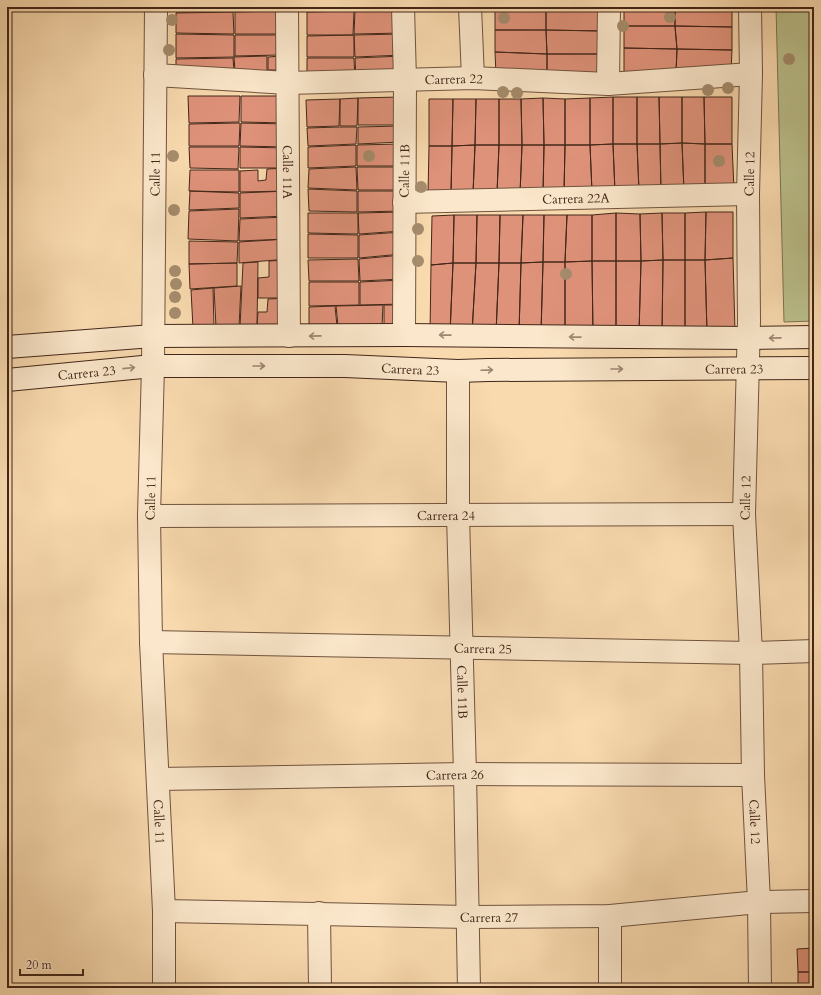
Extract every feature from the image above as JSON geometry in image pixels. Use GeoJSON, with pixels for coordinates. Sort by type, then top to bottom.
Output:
{"type":"FeatureCollection","features":[{"type":"Feature","properties":{"kind":"street","name":"Calle 11"},"geometry":{"type":"LineString","coordinates":[[156,7],[153,366],[149,516],[151,642],[164,911],[164,988]]}},
{"type":"Feature","properties":{"kind":"street","name":"Calle 11A"},"geometry":{"type":"LineString","coordinates":[[286,7],[288,83],[289,336]]}},
{"type":"Feature","properties":{"kind":"street","name":"Calle 11B"},"geometry":{"type":"LineString","coordinates":[[403,7],[405,80],[404,335]]}},
{"type":"Feature","properties":{"kind":"street"},"geometry":{"type":"LineString","coordinates":[[470,7],[473,78]]}},
{"type":"Feature","properties":{"kind":"street"},"geometry":{"type":"LineString","coordinates":[[608,7],[608,84]]}},
{"type":"Feature","properties":{"kind":"street","name":"Calle 12"},"geometry":{"type":"LineString","coordinates":[[750,7],[751,74],[748,194],[750,321],[748,338],[744,514],[751,653],[753,775],[759,902],[760,988]]}},
{"type":"Feature","properties":{"kind":"street","name":"Carrera 22"},"geometry":{"type":"LineString","coordinates":[[155,75],[288,83],[473,78],[608,84],[751,74]]}},
{"type":"Feature","properties":{"kind":"street","name":"Carrera 22A"},"geometry":{"type":"LineString","coordinates":[[404,202],[748,194]]}},
{"type":"Feature","properties":{"kind":"street"},"geometry":{"type":"LineString","coordinates":[[7,347],[153,336],[404,335],[748,338],[814,337]]}},
{"type":"Feature","properties":{"kind":"street","name":"Carrera 23"},"geometry":{"type":"LineString","coordinates":[[7,380],[153,366],[345,366],[458,371],[814,368]]}},
{"type":"Feature","properties":{"kind":"street","name":"Calle 11B"},"geometry":{"type":"LineString","coordinates":[[458,371],[458,515],[469,988]]}},
{"type":"Feature","properties":{"kind":"street","name":"Carrera 24"},"geometry":{"type":"LineString","coordinates":[[149,516],[744,514]]}},
{"type":"Feature","properties":{"kind":"street","name":"Carrera 25"},"geometry":{"type":"LineString","coordinates":[[151,642],[751,653],[814,651]]}},
{"type":"Feature","properties":{"kind":"street","name":"Carrera 26"},"geometry":{"type":"LineString","coordinates":[[158,779],[465,774],[753,775]]}},
{"type":"Feature","properties":{"kind":"street","name":"Carrera 27"},"geometry":{"type":"LineString","coordinates":[[164,911],[468,917],[610,916],[759,902],[814,901]]}},
{"type":"Feature","properties":{"kind":"street"},"geometry":{"type":"LineString","coordinates":[[319,913],[320,988]]}},
{"type":"Feature","properties":{"kind":"street"},"geometry":{"type":"LineString","coordinates":[[610,916],[610,988]]}},
{"type":"Feature","properties":{"kind":"green space"},"geometry":{"type":"Polygon","coordinates":[[[776,7],[814,7],[814,321],[784,322],[776,7]]]}},
{"type":"Feature","properties":{"kind":"building"},"geometry":{"type":"Polygon","coordinates":[[[176,7],[233,7],[233,11],[176,12],[176,7]]]}},
{"type":"Feature","properties":{"kind":"building"},"geometry":{"type":"Polygon","coordinates":[[[234,7],[279,7],[280,10],[234,11],[234,7]]]}},
{"type":"Feature","properties":{"kind":"building"},"geometry":{"type":"Polygon","coordinates":[[[307,7],[354,7],[354,10],[307,11],[307,7]]]}},
{"type":"Feature","properties":{"kind":"building"},"geometry":{"type":"Polygon","coordinates":[[[355,7],[400,7],[400,9],[355,10],[355,7]]]}},
{"type":"Feature","properties":{"kind":"building"},"geometry":{"type":"Polygon","coordinates":[[[495,7],[546,7],[546,30],[495,30],[495,7]]]}},
{"type":"Feature","properties":{"kind":"building"},"geometry":{"type":"Polygon","coordinates":[[[546,7],[603,7],[602,31],[546,30],[546,7]]]}},
{"type":"Feature","properties":{"kind":"building"},"geometry":{"type":"Polygon","coordinates":[[[624,7],[675,7],[675,26],[624,26],[624,7]]]}},
{"type":"Feature","properties":{"kind":"building"},"geometry":{"type":"Polygon","coordinates":[[[675,7],[732,7],[732,27],[675,26],[675,7]]]}},
{"type":"Feature","properties":{"kind":"building"},"geometry":{"type":"Polygon","coordinates":[[[400,10],[402,33],[354,34],[355,11],[400,10]]]}},
{"type":"Feature","properties":{"kind":"building"},"geometry":{"type":"Polygon","coordinates":[[[280,11],[281,34],[235,34],[235,12],[280,11]]]}},
{"type":"Feature","properties":{"kind":"building"},"geometry":{"type":"Polygon","coordinates":[[[354,11],[353,35],[307,35],[307,12],[354,11]]]}},
{"type":"Feature","properties":{"kind":"building"},"geometry":{"type":"Polygon","coordinates":[[[233,12],[234,34],[176,33],[176,13],[233,12]]]}},
{"type":"Feature","properties":{"kind":"building"},"geometry":{"type":"Polygon","coordinates":[[[624,26],[675,26],[677,49],[624,48],[624,26]]]}},
{"type":"Feature","properties":{"kind":"building"},"geometry":{"type":"Polygon","coordinates":[[[675,26],[732,27],[732,50],[677,49],[675,26]]]}},
{"type":"Feature","properties":{"kind":"building"},"geometry":{"type":"Polygon","coordinates":[[[495,30],[546,30],[547,54],[495,52],[495,30]]]}},
{"type":"Feature","properties":{"kind":"building"},"geometry":{"type":"Polygon","coordinates":[[[546,30],[602,31],[603,54],[547,54],[546,30]]]}},
{"type":"Feature","properties":{"kind":"building"},"geometry":{"type":"Polygon","coordinates":[[[176,34],[234,35],[234,57],[176,58],[176,34]]]}},
{"type":"Feature","properties":{"kind":"building"},"geometry":{"type":"Polygon","coordinates":[[[402,34],[403,55],[355,57],[354,35],[402,34]]]}},
{"type":"Feature","properties":{"kind":"building"},"geometry":{"type":"Polygon","coordinates":[[[235,35],[281,35],[281,55],[235,56],[235,35]]]}},
{"type":"Feature","properties":{"kind":"building"},"geometry":{"type":"Polygon","coordinates":[[[354,35],[354,57],[307,57],[307,36],[354,35]]]}},
{"type":"Feature","properties":{"kind":"building"},"geometry":{"type":"Polygon","coordinates":[[[624,48],[677,49],[676,73],[624,72],[624,48]]]}},
{"type":"Feature","properties":{"kind":"building"},"geometry":{"type":"Polygon","coordinates":[[[677,49],[732,50],[731,73],[676,73],[677,49]]]}},
{"type":"Feature","properties":{"kind":"building"},"geometry":{"type":"Polygon","coordinates":[[[495,52],[547,54],[547,75],[496,75],[495,52]]]}},
{"type":"Feature","properties":{"kind":"building"},"geometry":{"type":"Polygon","coordinates":[[[547,54],[603,54],[603,76],[547,75],[547,54]]]}},
{"type":"Feature","properties":{"kind":"building"},"geometry":{"type":"Polygon","coordinates":[[[267,56],[267,71],[235,71],[234,57],[267,56]]]}},
{"type":"Feature","properties":{"kind":"building"},"geometry":{"type":"Polygon","coordinates":[[[281,56],[281,70],[268,70],[268,57],[281,56]]]}},
{"type":"Feature","properties":{"kind":"building"},"geometry":{"type":"Polygon","coordinates":[[[403,56],[403,77],[356,79],[355,58],[403,56]]]}},
{"type":"Feature","properties":{"kind":"building"},"geometry":{"type":"Polygon","coordinates":[[[233,58],[234,70],[176,73],[176,59],[233,58]]]}},
{"type":"Feature","properties":{"kind":"building"},"geometry":{"type":"Polygon","coordinates":[[[307,58],[354,58],[355,80],[307,82],[307,58]]]}},
{"type":"Feature","properties":{"kind":"building"},"geometry":{"type":"Polygon","coordinates":[[[188,96],[240,96],[239,122],[189,123],[188,96]]]}},
{"type":"Feature","properties":{"kind":"building"},"geometry":{"type":"Polygon","coordinates":[[[241,96],[288,96],[287,123],[241,122],[241,96]]]}},
{"type":"Feature","properties":{"kind":"building"},"geometry":{"type":"Polygon","coordinates":[[[399,97],[400,125],[358,125],[358,98],[399,97]]]}},
{"type":"Feature","properties":{"kind":"building"},"geometry":{"type":"Polygon","coordinates":[[[613,97],[637,97],[637,144],[613,144],[613,97]]]}},
{"type":"Feature","properties":{"kind":"building"},"geometry":{"type":"Polygon","coordinates":[[[613,97],[613,144],[590,145],[590,98],[613,97]]]}},
{"type":"Feature","properties":{"kind":"building"},"geometry":{"type":"Polygon","coordinates":[[[637,97],[659,97],[660,144],[637,144],[637,97]]]}},
{"type":"Feature","properties":{"kind":"building"},"geometry":{"type":"Polygon","coordinates":[[[659,97],[682,97],[682,143],[660,144],[659,97]]]}},
{"type":"Feature","properties":{"kind":"building"},"geometry":{"type":"Polygon","coordinates":[[[682,97],[704,97],[705,144],[682,143],[682,97]]]}},
{"type":"Feature","properties":{"kind":"building"},"geometry":{"type":"Polygon","coordinates":[[[704,97],[732,97],[732,144],[705,144],[704,97]]]}},
{"type":"Feature","properties":{"kind":"building"},"geometry":{"type":"Polygon","coordinates":[[[358,98],[357,126],[340,126],[340,99],[358,98]]]}},
{"type":"Feature","properties":{"kind":"building"},"geometry":{"type":"Polygon","coordinates":[[[543,98],[565,99],[565,145],[544,145],[543,98]]]}},
{"type":"Feature","properties":{"kind":"building"},"geometry":{"type":"Polygon","coordinates":[[[543,98],[544,145],[522,145],[521,99],[543,98]]]}},
{"type":"Feature","properties":{"kind":"building"},"geometry":{"type":"Polygon","coordinates":[[[590,98],[590,145],[565,145],[565,99],[590,98]]]}},
{"type":"Feature","properties":{"kind":"building"},"geometry":{"type":"Polygon","coordinates":[[[340,99],[339,126],[307,127],[306,100],[340,99]]]}},
{"type":"Feature","properties":{"kind":"building"},"geometry":{"type":"Polygon","coordinates":[[[429,99],[453,99],[452,146],[429,146],[429,99]]]}},
{"type":"Feature","properties":{"kind":"building"},"geometry":{"type":"Polygon","coordinates":[[[453,99],[476,99],[475,145],[452,146],[453,99]]]}},
{"type":"Feature","properties":{"kind":"building"},"geometry":{"type":"Polygon","coordinates":[[[476,99],[499,99],[499,145],[475,145],[476,99]]]}},
{"type":"Feature","properties":{"kind":"building"},"geometry":{"type":"Polygon","coordinates":[[[499,99],[521,99],[522,145],[499,145],[499,99]]]}},
{"type":"Feature","properties":{"kind":"building"},"geometry":{"type":"Polygon","coordinates":[[[240,123],[239,146],[189,146],[189,124],[240,123]]]}},
{"type":"Feature","properties":{"kind":"building"},"geometry":{"type":"Polygon","coordinates":[[[241,123],[287,124],[287,147],[240,146],[241,123]]]}},
{"type":"Feature","properties":{"kind":"building"},"geometry":{"type":"Polygon","coordinates":[[[400,126],[400,142],[358,144],[358,127],[400,126]]]}},
{"type":"Feature","properties":{"kind":"building"},"geometry":{"type":"Polygon","coordinates":[[[357,127],[356,144],[308,146],[307,128],[357,127]]]}},
{"type":"Feature","properties":{"kind":"building"},"geometry":{"type":"Polygon","coordinates":[[[682,143],[705,144],[705,189],[684,191],[682,143]]]}},
{"type":"Feature","properties":{"kind":"building"},"geometry":{"type":"Polygon","coordinates":[[[682,143],[684,191],[661,191],[660,144],[682,143]]]}},
{"type":"Feature","properties":{"kind":"building"},"geometry":{"type":"Polygon","coordinates":[[[400,144],[401,166],[357,166],[357,145],[400,144]]]}},
{"type":"Feature","properties":{"kind":"building"},"geometry":{"type":"Polygon","coordinates":[[[613,144],[637,144],[639,191],[615,192],[613,144]]]}},
{"type":"Feature","properties":{"kind":"building"},"geometry":{"type":"Polygon","coordinates":[[[613,144],[615,192],[592,192],[590,145],[613,144]]]}},
{"type":"Feature","properties":{"kind":"building"},"geometry":{"type":"Polygon","coordinates":[[[637,144],[660,144],[661,191],[639,191],[637,144]]]}},
{"type":"Feature","properties":{"kind":"building"},"geometry":{"type":"Polygon","coordinates":[[[705,144],[732,144],[734,189],[705,189],[705,144]]]}},
{"type":"Feature","properties":{"kind":"building"},"geometry":{"type":"Polygon","coordinates":[[[356,145],[356,166],[308,168],[308,147],[356,145]]]}},
{"type":"Feature","properties":{"kind":"building"},"geometry":{"type":"Polygon","coordinates":[[[475,145],[499,145],[497,193],[473,194],[475,145]]]}},
{"type":"Feature","properties":{"kind":"building"},"geometry":{"type":"Polygon","coordinates":[[[475,145],[473,194],[451,194],[452,146],[475,145]]]}},
{"type":"Feature","properties":{"kind":"building"},"geometry":{"type":"Polygon","coordinates":[[[499,145],[522,145],[520,194],[497,193],[499,145]]]}},
{"type":"Feature","properties":{"kind":"building"},"geometry":{"type":"Polygon","coordinates":[[[522,145],[544,145],[543,194],[520,194],[522,145]]]}},
{"type":"Feature","properties":{"kind":"building"},"geometry":{"type":"Polygon","coordinates":[[[544,145],[565,145],[564,193],[543,194],[544,145]]]}},
{"type":"Feature","properties":{"kind":"building"},"geometry":{"type":"Polygon","coordinates":[[[565,145],[590,145],[592,192],[564,193],[565,145]]]}},
{"type":"Feature","properties":{"kind":"building"},"geometry":{"type":"Polygon","coordinates":[[[429,146],[452,146],[451,194],[428,194],[429,146]]]}},
{"type":"Feature","properties":{"kind":"building"},"geometry":{"type":"Polygon","coordinates":[[[189,147],[239,147],[238,169],[190,168],[189,147]]]}},
{"type":"Feature","properties":{"kind":"building"},"geometry":{"type":"Polygon","coordinates":[[[240,147],[287,148],[287,168],[240,168],[240,147]]]}},
{"type":"Feature","properties":{"kind":"building"},"geometry":{"type":"Polygon","coordinates":[[[356,167],[357,190],[308,188],[309,169],[356,167]]]}},
{"type":"Feature","properties":{"kind":"building"},"geometry":{"type":"Polygon","coordinates":[[[357,167],[401,167],[401,190],[358,190],[357,167]]]}},
{"type":"Feature","properties":{"kind":"building"},"geometry":{"type":"Polygon","coordinates":[[[287,168],[288,191],[240,192],[240,171],[258,170],[258,181],[266,180],[267,169],[287,168]]]}},
{"type":"Feature","properties":{"kind":"building"},"geometry":{"type":"Polygon","coordinates":[[[190,170],[239,170],[239,192],[189,191],[190,170]]]}},
{"type":"Feature","properties":{"kind":"building"},"geometry":{"type":"Polygon","coordinates":[[[308,189],[357,191],[357,212],[309,211],[308,189]]]}},
{"type":"Feature","properties":{"kind":"building"},"geometry":{"type":"Polygon","coordinates":[[[190,191],[239,193],[239,208],[189,210],[190,191]]]}},
{"type":"Feature","properties":{"kind":"building"},"geometry":{"type":"Polygon","coordinates":[[[288,191],[287,216],[240,218],[240,193],[288,191]]]}},
{"type":"Feature","properties":{"kind":"building"},"geometry":{"type":"Polygon","coordinates":[[[358,191],[401,191],[402,211],[358,212],[358,191]]]}},
{"type":"Feature","properties":{"kind":"building"},"geometry":{"type":"Polygon","coordinates":[[[239,209],[238,241],[188,239],[189,211],[239,209]]]}},
{"type":"Feature","properties":{"kind":"building"},"geometry":{"type":"Polygon","coordinates":[[[402,212],[402,231],[359,234],[358,213],[402,212]]]}},
{"type":"Feature","properties":{"kind":"building"},"geometry":{"type":"Polygon","coordinates":[[[706,212],[733,212],[733,258],[705,260],[706,212]]]}},
{"type":"Feature","properties":{"kind":"building"},"geometry":{"type":"Polygon","coordinates":[[[706,212],[705,260],[685,260],[685,213],[706,212]]]}},
{"type":"Feature","properties":{"kind":"building"},"geometry":{"type":"Polygon","coordinates":[[[308,213],[358,213],[358,234],[308,233],[308,213]]]}},
{"type":"Feature","properties":{"kind":"building"},"geometry":{"type":"Polygon","coordinates":[[[616,213],[640,214],[641,261],[616,261],[616,213]]]}},
{"type":"Feature","properties":{"kind":"building"},"geometry":{"type":"Polygon","coordinates":[[[616,213],[616,261],[592,261],[592,215],[616,213]]]}},
{"type":"Feature","properties":{"kind":"building"},"geometry":{"type":"Polygon","coordinates":[[[662,213],[685,213],[685,260],[663,260],[662,213]]]}},
{"type":"Feature","properties":{"kind":"building"},"geometry":{"type":"Polygon","coordinates":[[[662,213],[663,260],[641,261],[640,214],[662,213]]]}},
{"type":"Feature","properties":{"kind":"building"},"geometry":{"type":"Polygon","coordinates":[[[454,215],[477,215],[476,263],[453,263],[454,215]]]}},
{"type":"Feature","properties":{"kind":"building"},"geometry":{"type":"Polygon","coordinates":[[[454,215],[453,263],[431,265],[432,216],[454,215]]]}},
{"type":"Feature","properties":{"kind":"building"},"geometry":{"type":"Polygon","coordinates":[[[477,215],[500,215],[499,263],[476,263],[477,215]]]}},
{"type":"Feature","properties":{"kind":"building"},"geometry":{"type":"Polygon","coordinates":[[[500,215],[523,215],[521,263],[499,263],[500,215]]]}},
{"type":"Feature","properties":{"kind":"building"},"geometry":{"type":"Polygon","coordinates":[[[523,215],[544,215],[543,262],[521,263],[523,215]]]}},
{"type":"Feature","properties":{"kind":"building"},"geometry":{"type":"Polygon","coordinates":[[[544,215],[567,215],[565,262],[543,262],[544,215]]]}},
{"type":"Feature","properties":{"kind":"building"},"geometry":{"type":"Polygon","coordinates":[[[567,215],[592,215],[592,261],[565,262],[567,215]]]}},
{"type":"Feature","properties":{"kind":"building"},"geometry":{"type":"Polygon","coordinates":[[[287,217],[287,239],[239,241],[240,219],[287,217]]]}},
{"type":"Feature","properties":{"kind":"building"},"geometry":{"type":"Polygon","coordinates":[[[402,232],[402,254],[359,258],[359,235],[402,232]]]}},
{"type":"Feature","properties":{"kind":"building"},"geometry":{"type":"Polygon","coordinates":[[[308,234],[358,235],[358,258],[308,258],[308,234]]]}},
{"type":"Feature","properties":{"kind":"building"},"geometry":{"type":"Polygon","coordinates":[[[287,239],[288,259],[239,263],[239,242],[287,239]]]}},
{"type":"Feature","properties":{"kind":"building"},"geometry":{"type":"Polygon","coordinates":[[[189,241],[238,242],[237,263],[189,264],[189,241]]]}},
{"type":"Feature","properties":{"kind":"building"},"geometry":{"type":"Polygon","coordinates":[[[402,255],[403,279],[360,281],[359,259],[402,255]]]}},
{"type":"Feature","properties":{"kind":"building"},"geometry":{"type":"Polygon","coordinates":[[[733,258],[735,332],[707,333],[705,260],[733,258]]]}},
{"type":"Feature","properties":{"kind":"building"},"geometry":{"type":"Polygon","coordinates":[[[358,259],[359,281],[309,281],[308,260],[358,259]]]}},
{"type":"Feature","properties":{"kind":"building"},"geometry":{"type":"Polygon","coordinates":[[[288,260],[288,298],[258,298],[258,278],[269,277],[269,261],[288,260]]]}},
{"type":"Feature","properties":{"kind":"building"},"geometry":{"type":"Polygon","coordinates":[[[663,260],[685,260],[685,333],[662,334],[663,260]]]}},
{"type":"Feature","properties":{"kind":"building"},"geometry":{"type":"Polygon","coordinates":[[[663,260],[662,334],[639,334],[641,261],[663,260]]]}},
{"type":"Feature","properties":{"kind":"building"},"geometry":{"type":"Polygon","coordinates":[[[685,260],[705,260],[707,333],[685,333],[685,260]]]}},
{"type":"Feature","properties":{"kind":"building"},"geometry":{"type":"Polygon","coordinates":[[[592,261],[616,261],[616,334],[593,335],[592,261]]]}},
{"type":"Feature","properties":{"kind":"building"},"geometry":{"type":"Polygon","coordinates":[[[592,261],[593,335],[565,333],[565,262],[592,261]]]}},
{"type":"Feature","properties":{"kind":"building"},"geometry":{"type":"Polygon","coordinates":[[[616,261],[641,261],[639,334],[616,334],[616,261]]]}},
{"type":"Feature","properties":{"kind":"building"},"geometry":{"type":"Polygon","coordinates":[[[258,262],[257,326],[240,327],[243,263],[258,262]]]}},
{"type":"Feature","properties":{"kind":"building"},"geometry":{"type":"Polygon","coordinates":[[[543,262],[565,262],[565,333],[541,333],[543,262]]]}},
{"type":"Feature","properties":{"kind":"building"},"geometry":{"type":"Polygon","coordinates":[[[543,262],[541,333],[519,333],[521,263],[543,262]]]}},
{"type":"Feature","properties":{"kind":"building"},"geometry":{"type":"Polygon","coordinates":[[[237,263],[237,286],[190,289],[189,264],[237,263]]]}},
{"type":"Feature","properties":{"kind":"building"},"geometry":{"type":"Polygon","coordinates":[[[453,263],[476,263],[472,333],[450,333],[453,263]]]}},
{"type":"Feature","properties":{"kind":"building"},"geometry":{"type":"Polygon","coordinates":[[[453,263],[450,333],[430,334],[431,265],[453,263]]]}},
{"type":"Feature","properties":{"kind":"building"},"geometry":{"type":"Polygon","coordinates":[[[476,263],[499,263],[496,333],[472,333],[476,263]]]}},
{"type":"Feature","properties":{"kind":"building"},"geometry":{"type":"Polygon","coordinates":[[[499,263],[521,263],[519,333],[496,333],[499,263]]]}},
{"type":"Feature","properties":{"kind":"building"},"geometry":{"type":"Polygon","coordinates":[[[403,280],[403,304],[360,305],[360,282],[403,280]]]}},
{"type":"Feature","properties":{"kind":"building"},"geometry":{"type":"Polygon","coordinates":[[[309,282],[359,282],[359,305],[309,306],[309,282]]]}},
{"type":"Feature","properties":{"kind":"building"},"geometry":{"type":"Polygon","coordinates":[[[241,286],[239,327],[216,327],[214,288],[241,286]]]}},
{"type":"Feature","properties":{"kind":"building"},"geometry":{"type":"Polygon","coordinates":[[[213,288],[214,327],[193,328],[191,290],[213,288]]]}},
{"type":"Feature","properties":{"kind":"building"},"geometry":{"type":"Polygon","coordinates":[[[288,298],[288,325],[257,326],[258,312],[267,312],[268,299],[288,298]]]}},
{"type":"Feature","properties":{"kind":"building"},"geometry":{"type":"Polygon","coordinates":[[[383,305],[382,326],[338,326],[336,306],[383,305]]]}},
{"type":"Feature","properties":{"kind":"building"},"geometry":{"type":"Polygon","coordinates":[[[384,305],[403,305],[403,326],[384,326],[384,305]]]}},
{"type":"Feature","properties":{"kind":"building"},"geometry":{"type":"Polygon","coordinates":[[[335,306],[337,326],[309,327],[309,307],[335,306]]]}},
{"type":"Feature","properties":{"kind":"building"},"geometry":{"type":"Polygon","coordinates":[[[814,948],[814,972],[798,972],[797,949],[814,948]]]}},
{"type":"Feature","properties":{"kind":"building"},"geometry":{"type":"Polygon","coordinates":[[[798,972],[814,972],[814,988],[798,988],[798,972]]]}}]}
